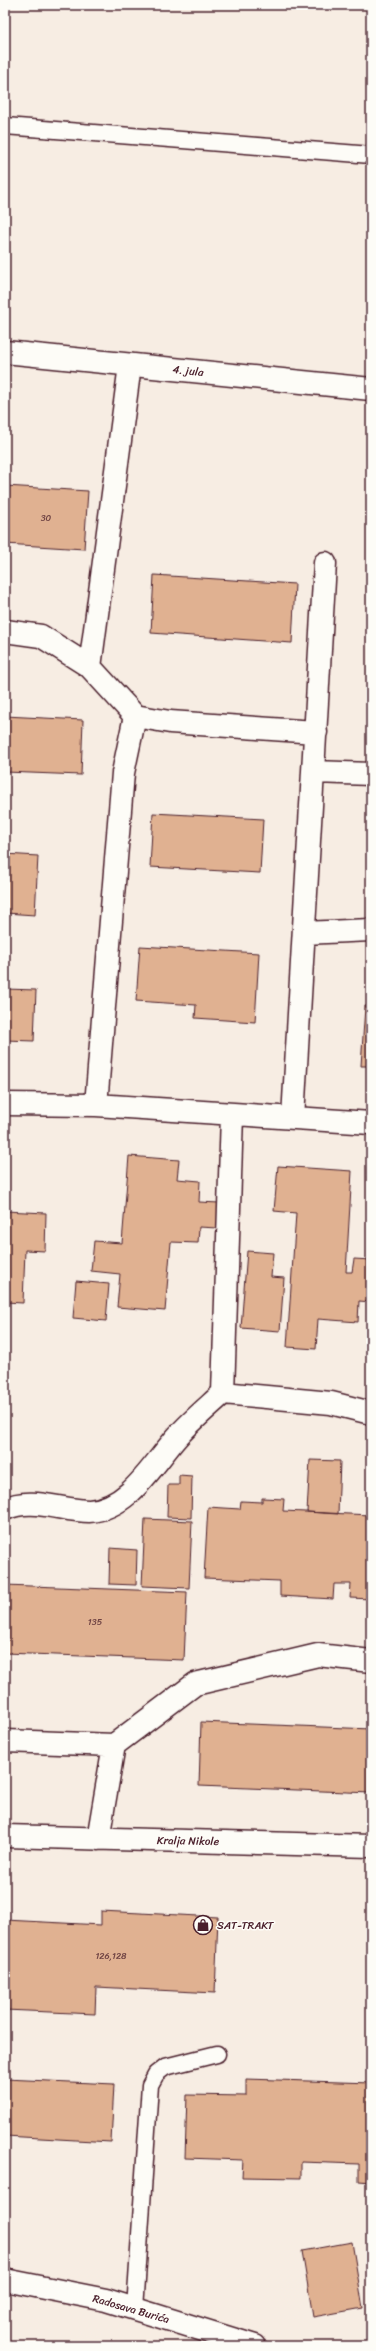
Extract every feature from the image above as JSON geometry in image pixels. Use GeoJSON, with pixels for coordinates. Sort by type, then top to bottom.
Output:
{"type":"FeatureCollection","features":[{"type":"Feature","properties":{"kind":"street","name":"4. jula"},"geometry":{"type":"LineString","coordinates":[[5,352],[371,389]]}},
{"type":"Feature","properties":{"kind":"street"},"geometry":{"type":"LineString","coordinates":[[90,667],[130,365]]}},
{"type":"Feature","properties":{"kind":"street"},"geometry":{"type":"LineString","coordinates":[[293,1118],[325,563]]}},
{"type":"Feature","properties":{"kind":"street"},"geometry":{"type":"LineString","coordinates":[[5,631],[41,636],[90,667],[135,716],[170,722],[316,732]]}},
{"type":"Feature","properties":{"kind":"street"},"geometry":{"type":"LineString","coordinates":[[96,1105],[123,773],[135,716]]}},
{"type":"Feature","properties":{"kind":"street"},"geometry":{"type":"LineString","coordinates":[[314,772],[371,774]]}},
{"type":"Feature","properties":{"kind":"street"},"geometry":{"type":"LineString","coordinates":[[304,933],[371,930]]}},
{"type":"Feature","properties":{"kind":"street"},"geometry":{"type":"LineString","coordinates":[[5,1104],[96,1105],[371,1123]]}},
{"type":"Feature","properties":{"kind":"street"},"geometry":{"type":"LineString","coordinates":[[5,1509],[26,1504],[89,1511],[108,1507],[131,1492],[178,1436],[223,1393],[232,1115]]}},
{"type":"Feature","properties":{"kind":"street"},"geometry":{"type":"LineString","coordinates":[[223,1393],[331,1403],[371,1413]]}},
{"type":"Feature","properties":{"kind":"street"},"geometry":{"type":"LineString","coordinates":[[5,1741],[114,1745],[195,1684],[318,1655],[371,1661]]}},
{"type":"Feature","properties":{"kind":"street"},"geometry":{"type":"LineString","coordinates":[[98,1839],[114,1745]]}},
{"type":"Feature","properties":{"kind":"street","name":"Kralja Nikole"},"geometry":{"type":"LineString","coordinates":[[5,1836],[371,1846]]}},
{"type":"Feature","properties":{"kind":"street","name":"Radosava Burića"},"geometry":{"type":"LineString","coordinates":[[5,2280],[106,2300],[255,2346]]}},
{"type":"Feature","properties":{"kind":"lane"},"geometry":{"type":"LineString","coordinates":[[5,126],[371,155]]}},
{"type":"Feature","properties":{"kind":"lane"},"geometry":{"type":"LineString","coordinates":[[135,2309],[150,2085],[156,2074],[165,2067],[217,2054]]}},
{"type":"Feature","properties":{"kind":"building"},"geometry":{"type":"Polygon","coordinates":[[[5,486],[88,491],[84,549],[5,544],[5,486]]]}},
{"type":"Feature","properties":{"kind":"building"},"geometry":{"type":"Polygon","coordinates":[[[154,575],[295,584],[292,643],[151,633],[154,575]]]}},
{"type":"Feature","properties":{"kind":"building"},"geometry":{"type":"Polygon","coordinates":[[[5,716],[83,720],[81,775],[5,772],[5,716]]]}},
{"type":"Feature","properties":{"kind":"building"},"geometry":{"type":"Polygon","coordinates":[[[153,813],[263,819],[260,873],[150,867],[153,813]]]}},
{"type":"Feature","properties":{"kind":"building"},"geometry":{"type":"Polygon","coordinates":[[[5,854],[38,856],[35,915],[5,913],[5,854]]]}},
{"type":"Feature","properties":{"kind":"building"},"geometry":{"type":"Polygon","coordinates":[[[140,946],[259,953],[255,1022],[195,1018],[196,1005],[136,1001],[140,946]]]}},
{"type":"Feature","properties":{"kind":"building"},"geometry":{"type":"Polygon","coordinates":[[[5,989],[36,990],[34,1041],[5,1040],[5,989]]]}},
{"type":"Feature","properties":{"kind":"building"},"geometry":{"type":"Polygon","coordinates":[[[365,1006],[371,1006],[371,1066],[361,1066],[365,1006]]]}},
{"type":"Feature","properties":{"kind":"building"},"geometry":{"type":"Polygon","coordinates":[[[129,1156],[179,1160],[177,1179],[200,1181],[199,1202],[219,1203],[217,1228],[199,1227],[198,1243],[171,1242],[165,1311],[117,1307],[120,1274],[91,1271],[94,1241],[122,1243],[129,1156]]]}},
{"type":"Feature","properties":{"kind":"building"},"geometry":{"type":"Polygon","coordinates":[[[278,1166],[352,1171],[346,1272],[352,1272],[354,1259],[371,1260],[371,1302],[359,1301],[358,1322],[318,1319],[316,1349],[287,1347],[296,1213],[274,1211],[278,1166]]]}},
{"type":"Feature","properties":{"kind":"building"},"geometry":{"type":"Polygon","coordinates":[[[5,1211],[46,1213],[45,1251],[25,1250],[23,1303],[5,1302],[5,1211]]]}},
{"type":"Feature","properties":{"kind":"building"},"geometry":{"type":"Polygon","coordinates":[[[247,1251],[273,1253],[271,1277],[284,1278],[280,1331],[241,1328],[247,1251]]]}},
{"type":"Feature","properties":{"kind":"building"},"geometry":{"type":"Polygon","coordinates":[[[76,1281],[109,1284],[106,1321],[73,1318],[76,1281]]]}},
{"type":"Feature","properties":{"kind":"building"},"geometry":{"type":"Polygon","coordinates":[[[310,1460],[340,1461],[338,1514],[307,1512],[310,1460]]]}},
{"type":"Feature","properties":{"kind":"building"},"geometry":{"type":"Polygon","coordinates":[[[179,1475],[192,1476],[191,1518],[167,1517],[168,1485],[179,1485],[179,1475]]]}},
{"type":"Feature","properties":{"kind":"building"},"geometry":{"type":"Polygon","coordinates":[[[262,1498],[284,1499],[283,1511],[371,1515],[371,1599],[350,1598],[351,1584],[334,1584],[333,1599],[280,1596],[280,1581],[204,1578],[208,1507],[240,1509],[241,1501],[262,1502],[262,1498]]]}},
{"type":"Feature","properties":{"kind":"building"},"geometry":{"type":"Polygon","coordinates":[[[145,1519],[192,1521],[189,1588],[142,1586],[145,1519]]]}},
{"type":"Feature","properties":{"kind":"building"},"geometry":{"type":"Polygon","coordinates":[[[110,1548],[137,1550],[136,1585],[109,1584],[110,1548]]]}},
{"type":"Feature","properties":{"kind":"building"},"geometry":{"type":"Polygon","coordinates":[[[5,1585],[187,1592],[184,1660],[5,1653],[5,1585]]]}},
{"type":"Feature","properties":{"kind":"building"},"geometry":{"type":"Polygon","coordinates":[[[201,1722],[371,1729],[371,1793],[199,1786],[201,1722]]]}},
{"type":"Feature","properties":{"kind":"building"},"geometry":{"type":"Polygon","coordinates":[[[101,1911],[218,1917],[215,1993],[96,1987],[95,2014],[5,2010],[5,1920],[101,1925],[101,1911]]]}},
{"type":"Feature","properties":{"kind":"building"},"geometry":{"type":"Polygon","coordinates":[[[5,2079],[114,2084],[111,2142],[5,2136],[5,2079]]]}},
{"type":"Feature","properties":{"kind":"building"},"geometry":{"type":"Polygon","coordinates":[[[246,2079],[371,2083],[371,2182],[359,2181],[359,2164],[301,2162],[301,2178],[242,2177],[243,2160],[185,2158],[187,2095],[246,2096],[246,2079]]]}},
{"type":"Feature","properties":{"kind":"building"},"geometry":{"type":"Polygon","coordinates":[[[352,2242],[363,2308],[313,2317],[302,2251],[352,2242]]]}},
{"type":"Feature","properties":{"kind":"place","name":"SAT-TRAKT"},"geometry":{"type":"Point","coordinates":[203,1925]}}]}
